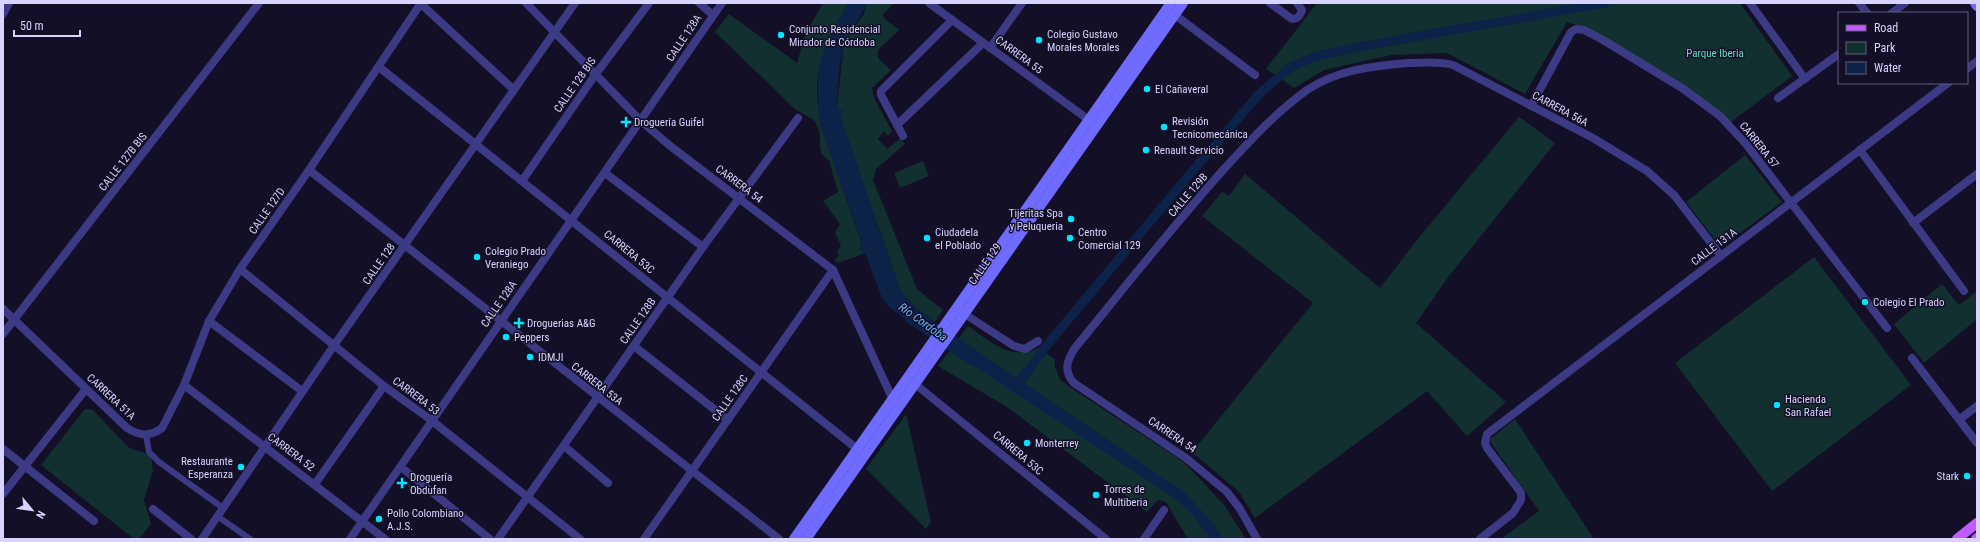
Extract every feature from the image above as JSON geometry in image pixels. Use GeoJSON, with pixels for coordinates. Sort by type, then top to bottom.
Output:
{"type":"FeatureCollection","features":[{"type":"Feature","properties":{"kind":"main road","name":"CALLE 129"},"geometry":{"type":"LineString","coordinates":[[1093,123],[1171,3]]}},
{"type":"Feature","properties":{"kind":"main road","name":"CALLE 129"},"geometry":{"type":"LineString","coordinates":[[806,539],[893,399],[929,356],[1093,123],[1183,3]]}},
{"type":"Feature","properties":{"kind":"main road","name":"CALLE 129"},"geometry":{"type":"LineString","coordinates":[[794,539],[861,452],[897,409],[915,384],[929,356]]}},
{"type":"Feature","properties":{"kind":"main road"},"geometry":{"type":"LineString","coordinates":[[1956,539],[1977,523]]}},
{"type":"Feature","properties":{"kind":"street"},"geometry":{"type":"LineString","coordinates":[[3,14],[9,3]]}},
{"type":"Feature","properties":{"kind":"street","name":"CALLE 127B BIS"},"geometry":{"type":"LineString","coordinates":[[3,334],[259,3]]}},
{"type":"Feature","properties":{"kind":"street"},"geometry":{"type":"LineString","coordinates":[[421,3],[514,90]]}},
{"type":"Feature","properties":{"kind":"street","name":"CALLE 127D"},"geometry":{"type":"LineString","coordinates":[[146,435],[156,433],[162,428],[184,385],[209,321],[240,269],[309,170],[421,3]]}},
{"type":"Feature","properties":{"kind":"street","name":"CARRERA 54"},"geometry":{"type":"LineString","coordinates":[[526,3],[554,34],[641,121],[669,145],[833,270],[897,409]]}},
{"type":"Feature","properties":{"kind":"street","name":"CALLE 128"},"geometry":{"type":"LineString","coordinates":[[202,539],[302,391],[575,3]]}},
{"type":"Feature","properties":{"kind":"street","name":"CALLE 128 BIS"},"geometry":{"type":"LineString","coordinates":[[522,181],[595,75],[649,3]]}},
{"type":"Feature","properties":{"kind":"street"},"geometry":{"type":"LineString","coordinates":[[700,3],[713,15]]}},
{"type":"Feature","properties":{"kind":"street","name":"CALLE 128A"},"geometry":{"type":"LineString","coordinates":[[350,539],[401,467],[431,420],[605,173],[722,3]]}},
{"type":"Feature","properties":{"kind":"street","name":"CARRERA 55"},"geometry":{"type":"LineString","coordinates":[[929,3],[1093,123]]}},
{"type":"Feature","properties":{"kind":"street"},"geometry":{"type":"LineString","coordinates":[[990,48],[1022,3]]}},
{"type":"Feature","properties":{"kind":"street"},"geometry":{"type":"LineString","coordinates":[[1270,3],[1292,18],[1296,19],[1299,17],[1302,10],[1297,3]]}},
{"type":"Feature","properties":{"kind":"street"},"geometry":{"type":"LineString","coordinates":[[1750,3],[1805,79]]}},
{"type":"Feature","properties":{"kind":"street"},"geometry":{"type":"LineString","coordinates":[[1859,3],[1866,12]]}},
{"type":"Feature","properties":{"kind":"street"},"geometry":{"type":"LineString","coordinates":[[1893,12],[1905,3]]}},
{"type":"Feature","properties":{"kind":"street"},"geometry":{"type":"LineString","coordinates":[[1175,15],[1255,75]]}},
{"type":"Feature","properties":{"kind":"street"},"geometry":{"type":"LineString","coordinates":[[903,136],[880,96],[881,91],[952,20]]}},
{"type":"Feature","properties":{"kind":"street","name":"CARRERA 57"},"geometry":{"type":"LineString","coordinates":[[1531,106],[1571,32],[1576,29],[1584,30],[1603,40],[1682,88],[1720,116],[1746,144],[1886,328]]}},
{"type":"Feature","properties":{"kind":"street"},"geometry":{"type":"LineString","coordinates":[[897,125],[983,42]]}},
{"type":"Feature","properties":{"kind":"street"},"geometry":{"type":"LineString","coordinates":[[1778,98],[1838,55]]}},
{"type":"Feature","properties":{"kind":"street"},"geometry":{"type":"LineString","coordinates":[[1968,68],[1977,61]]}},
{"type":"Feature","properties":{"kind":"street","name":"CARRERA 56A"},"geometry":{"type":"LineString","coordinates":[[1349,70],[1389,65],[1443,62],[1453,65],[1593,138],[1647,171],[1674,195],[1721,256]]}},
{"type":"Feature","properties":{"kind":"street","name":"CARRERA 53C"},"geometry":{"type":"LineString","coordinates":[[379,67],[861,452]]}},
{"type":"Feature","properties":{"kind":"street","name":"CALLE 129B"},"geometry":{"type":"LineString","coordinates":[[1067,361],[1075,348],[1199,197],[1267,122],[1308,90],[1349,70]]}},
{"type":"Feature","properties":{"kind":"street","name":"CALLE 131A"},"geometry":{"type":"LineString","coordinates":[[1480,539],[1513,513],[1522,500],[1518,489],[1484,443],[1487,434],[1947,84]]}},
{"type":"Feature","properties":{"kind":"street","name":"CALLE 128B"},"geometry":{"type":"LineString","coordinates":[[498,539],[703,247],[798,118]]}},
{"type":"Feature","properties":{"kind":"street"},"geometry":{"type":"LineString","coordinates":[[1860,150],[1964,291]]}},
{"type":"Feature","properties":{"kind":"street","name":"CARRERA 53A"},"geometry":{"type":"LineString","coordinates":[[309,170],[778,539]]}},
{"type":"Feature","properties":{"kind":"street"},"geometry":{"type":"LineString","coordinates":[[605,173],[703,247]]}},
{"type":"Feature","properties":{"kind":"street"},"geometry":{"type":"LineString","coordinates":[[1913,223],[1977,174]]}},
{"type":"Feature","properties":{"kind":"street","name":"CARRERA 53"},"geometry":{"type":"LineString","coordinates":[[240,269],[335,344],[384,386],[431,420],[575,537]]}},
{"type":"Feature","properties":{"kind":"street","name":"CALLE 128C"},"geometry":{"type":"LineString","coordinates":[[644,539],[833,270]]}},
{"type":"Feature","properties":{"kind":"street","name":"CARRERA 51A"},"geometry":{"type":"LineString","coordinates":[[3,309],[127,428],[140,435],[146,435]]}},
{"type":"Feature","properties":{"kind":"street"},"geometry":{"type":"LineString","coordinates":[[960,311],[1014,346],[1025,349],[1038,340]]}},
{"type":"Feature","properties":{"kind":"street"},"geometry":{"type":"LineString","coordinates":[[209,321],[302,391]]}},
{"type":"Feature","properties":{"kind":"street"},"geometry":{"type":"LineString","coordinates":[[634,346],[728,420]]}},
{"type":"Feature","properties":{"kind":"street"},"geometry":{"type":"LineString","coordinates":[[1912,358],[1977,443]]}},
{"type":"Feature","properties":{"kind":"street","name":"CARRERA 54"},"geometry":{"type":"LineString","coordinates":[[1067,361],[1069,378],[1074,383],[1186,458],[1227,492],[1244,514],[1257,539]]}},
{"type":"Feature","properties":{"kind":"street","name":"CARRERA 53C"},"geometry":{"type":"LineString","coordinates":[[915,384],[1106,539]]}},
{"type":"Feature","properties":{"kind":"street","name":"CARRERA 52"},"geometry":{"type":"LineString","coordinates":[[184,385],[385,539]]}},
{"type":"Feature","properties":{"kind":"street"},"geometry":{"type":"LineString","coordinates":[[314,484],[384,386]]}},
{"type":"Feature","properties":{"kind":"street"},"geometry":{"type":"LineString","coordinates":[[3,494],[86,389]]}},
{"type":"Feature","properties":{"kind":"street"},"geometry":{"type":"LineString","coordinates":[[1960,419],[1977,406]]}},
{"type":"Feature","properties":{"kind":"street"},"geometry":{"type":"LineString","coordinates":[[146,435],[149,452],[159,462],[223,508]]}},
{"type":"Feature","properties":{"kind":"street"},"geometry":{"type":"LineString","coordinates":[[564,446],[608,483]]}},
{"type":"Feature","properties":{"kind":"street"},"geometry":{"type":"LineString","coordinates":[[3,449],[94,521]]}},
{"type":"Feature","properties":{"kind":"street"},"geometry":{"type":"LineString","coordinates":[[401,467],[490,539]]}},
{"type":"Feature","properties":{"kind":"street"},"geometry":{"type":"LineString","coordinates":[[153,509],[192,539]]}},
{"type":"Feature","properties":{"kind":"street"},"geometry":{"type":"LineString","coordinates":[[1144,539],[1164,510]]}},
{"type":"Feature","properties":{"kind":"street"},"geometry":{"type":"LineString","coordinates":[[217,516],[250,539]]}},
{"type":"Feature","properties":{"kind":"green space"},"geometry":{"type":"Polygon","coordinates":[[[823,3],[848,3],[825,49],[821,63],[817,92],[818,109],[822,129],[865,253],[838,263],[834,260],[839,256],[837,251],[841,246],[835,232],[840,224],[823,201],[838,192],[829,160],[822,154],[820,148],[820,136],[814,120],[796,110],[715,32],[729,14],[797,63],[805,35],[823,3]]]}},
{"type":"Feature","properties":{"kind":"green space"},"geometry":{"type":"Polygon","coordinates":[[[866,3],[894,3],[883,14],[884,18],[899,30],[878,50],[878,58],[891,70],[872,88],[874,98],[892,131],[888,136],[884,131],[878,139],[887,149],[900,139],[905,144],[876,169],[873,180],[917,289],[943,310],[935,322],[913,305],[901,292],[837,108],[843,50],[850,32],[864,14],[866,3]]]}},
{"type":"Feature","properties":{"kind":"green space","name":"Parque Iberia"},"geometry":{"type":"Polygon","coordinates":[[[1317,3],[1740,3],[1792,76],[1731,122],[1590,29],[1567,22],[1525,94],[1447,53],[1391,55],[1324,70],[1294,88],[1266,69],[1317,3]]]}},
{"type":"Feature","properties":{"kind":"green space"},"geometry":{"type":"Polygon","coordinates":[[[1519,117],[1555,143],[1449,276],[1416,323],[1506,402],[1467,436],[1427,391],[1255,518],[1239,492],[1192,452],[1313,303],[1202,216],[1222,192],[1229,196],[1245,174],[1380,288],[1417,240],[1519,117]]]}},
{"type":"Feature","properties":{"kind":"green space"},"geometry":{"type":"Polygon","coordinates":[[[1745,155],[1782,202],[1721,247],[1686,202],[1745,155]]]}},
{"type":"Feature","properties":{"kind":"green space"},"geometry":{"type":"Polygon","coordinates":[[[923,161],[929,176],[900,188],[894,173],[923,161]]]}},
{"type":"Feature","properties":{"kind":"green space"},"geometry":{"type":"Polygon","coordinates":[[[1814,257],[1911,385],[1772,491],[1675,363],[1814,257]]]}},
{"type":"Feature","properties":{"kind":"green space"},"geometry":{"type":"Polygon","coordinates":[[[1942,284],[1959,305],[1977,291],[1977,319],[1924,363],[1894,324],[1942,284]]]}},
{"type":"Feature","properties":{"kind":"green space"},"geometry":{"type":"Polygon","coordinates":[[[968,326],[1001,348],[1019,352],[1039,348],[1055,359],[1055,368],[1061,381],[1185,463],[1225,506],[1246,539],[1188,539],[1166,502],[1158,500],[1147,512],[1007,407],[938,366],[968,326]]]}},
{"type":"Feature","properties":{"kind":"green space"},"geometry":{"type":"Polygon","coordinates":[[[85,409],[93,410],[129,448],[151,455],[153,470],[144,500],[151,524],[139,539],[134,539],[41,465],[85,409]]]}},
{"type":"Feature","properties":{"kind":"green space"},"geometry":{"type":"Polygon","coordinates":[[[906,414],[931,522],[926,529],[866,469],[906,414]]]}},
{"type":"Feature","properties":{"kind":"green space"},"geometry":{"type":"Polygon","coordinates":[[[1515,419],[1594,539],[1501,539],[1539,511],[1489,440],[1515,419]]]}},
{"type":"Feature","properties":{"kind":"water"},"geometry":{"type":"Polygon","coordinates":[[[848,3],[866,3],[861,15],[850,32],[843,50],[839,69],[837,108],[843,111],[841,119],[901,292],[913,305],[935,322],[926,335],[889,307],[882,298],[865,253],[859,250],[862,243],[822,129],[818,109],[818,73],[826,44],[848,3]]]}},
{"type":"Feature","properties":{"kind":"water"},"geometry":{"type":"Polygon","coordinates":[[[960,339],[1183,491],[1212,522],[1223,539],[1211,539],[1192,514],[1177,500],[951,351],[960,339]]]}},
{"type":"Feature","properties":{"kind":"waterway"},"geometry":{"type":"LineString","coordinates":[[1015,388],[1047,345],[1190,174],[1260,93],[1291,67],[1316,56],[1369,45],[1606,3]]}},
{"type":"Feature","properties":{"kind":"waterway","name":"Río Cordoba"},"geometry":{"type":"LineString","coordinates":[[912,316],[972,357]]}},
{"type":"Feature","properties":{"kind":"place","name":"Conjunto Residencial Mirador de Córdoba"},"geometry":{"type":"Point","coordinates":[781,35]}},
{"type":"Feature","properties":{"kind":"place","name":"Colegio Gustavo Morales Morales"},"geometry":{"type":"Point","coordinates":[1039,40]}},
{"type":"Feature","properties":{"kind":"place","name":"El Cañaveral"},"geometry":{"type":"Point","coordinates":[1147,89]}},
{"type":"Feature","properties":{"kind":"place","name":"Droguería Guifel"},"geometry":{"type":"Point","coordinates":[626,122]}},
{"type":"Feature","properties":{"kind":"place","name":"Revisión Tecnicomecánica"},"geometry":{"type":"Point","coordinates":[1164,127]}},
{"type":"Feature","properties":{"kind":"place","name":"Renault Servicio"},"geometry":{"type":"Point","coordinates":[1146,150]}},
{"type":"Feature","properties":{"kind":"place","name":"Tijeritas Spa y Peluqueria"},"geometry":{"type":"Point","coordinates":[1071,219]}},
{"type":"Feature","properties":{"kind":"place","name":"Ciudadela el Poblado"},"geometry":{"type":"Point","coordinates":[927,238]}},
{"type":"Feature","properties":{"kind":"place","name":"Centro Comercial 129"},"geometry":{"type":"Point","coordinates":[1070,238]}},
{"type":"Feature","properties":{"kind":"place","name":"Colegio Prado Veraniego"},"geometry":{"type":"Point","coordinates":[477,257]}},
{"type":"Feature","properties":{"kind":"place","name":"Colegio El Prado"},"geometry":{"type":"Point","coordinates":[1865,302]}},
{"type":"Feature","properties":{"kind":"place","name":"Droguerias A&G"},"geometry":{"type":"Point","coordinates":[519,323]}},
{"type":"Feature","properties":{"kind":"place","name":"Peppers"},"geometry":{"type":"Point","coordinates":[506,337]}},
{"type":"Feature","properties":{"kind":"place","name":"IDMJI"},"geometry":{"type":"Point","coordinates":[530,357]}},
{"type":"Feature","properties":{"kind":"place","name":"Hacienda San Rafael"},"geometry":{"type":"Point","coordinates":[1777,405]}},
{"type":"Feature","properties":{"kind":"place","name":"Monterrey"},"geometry":{"type":"Point","coordinates":[1027,443]}},
{"type":"Feature","properties":{"kind":"place","name":"Restaurante Esperanza"},"geometry":{"type":"Point","coordinates":[241,467]}},
{"type":"Feature","properties":{"kind":"place","name":"Stark"},"geometry":{"type":"Point","coordinates":[1967,476]}},
{"type":"Feature","properties":{"kind":"place","name":"Droguería Obdufan"},"geometry":{"type":"Point","coordinates":[402,483]}},
{"type":"Feature","properties":{"kind":"place","name":"Torres de Multiberia"},"geometry":{"type":"Point","coordinates":[1096,495]}},
{"type":"Feature","properties":{"kind":"place","name":"Pollo Colombiano A.J.S."},"geometry":{"type":"Point","coordinates":[379,519]}}]}
